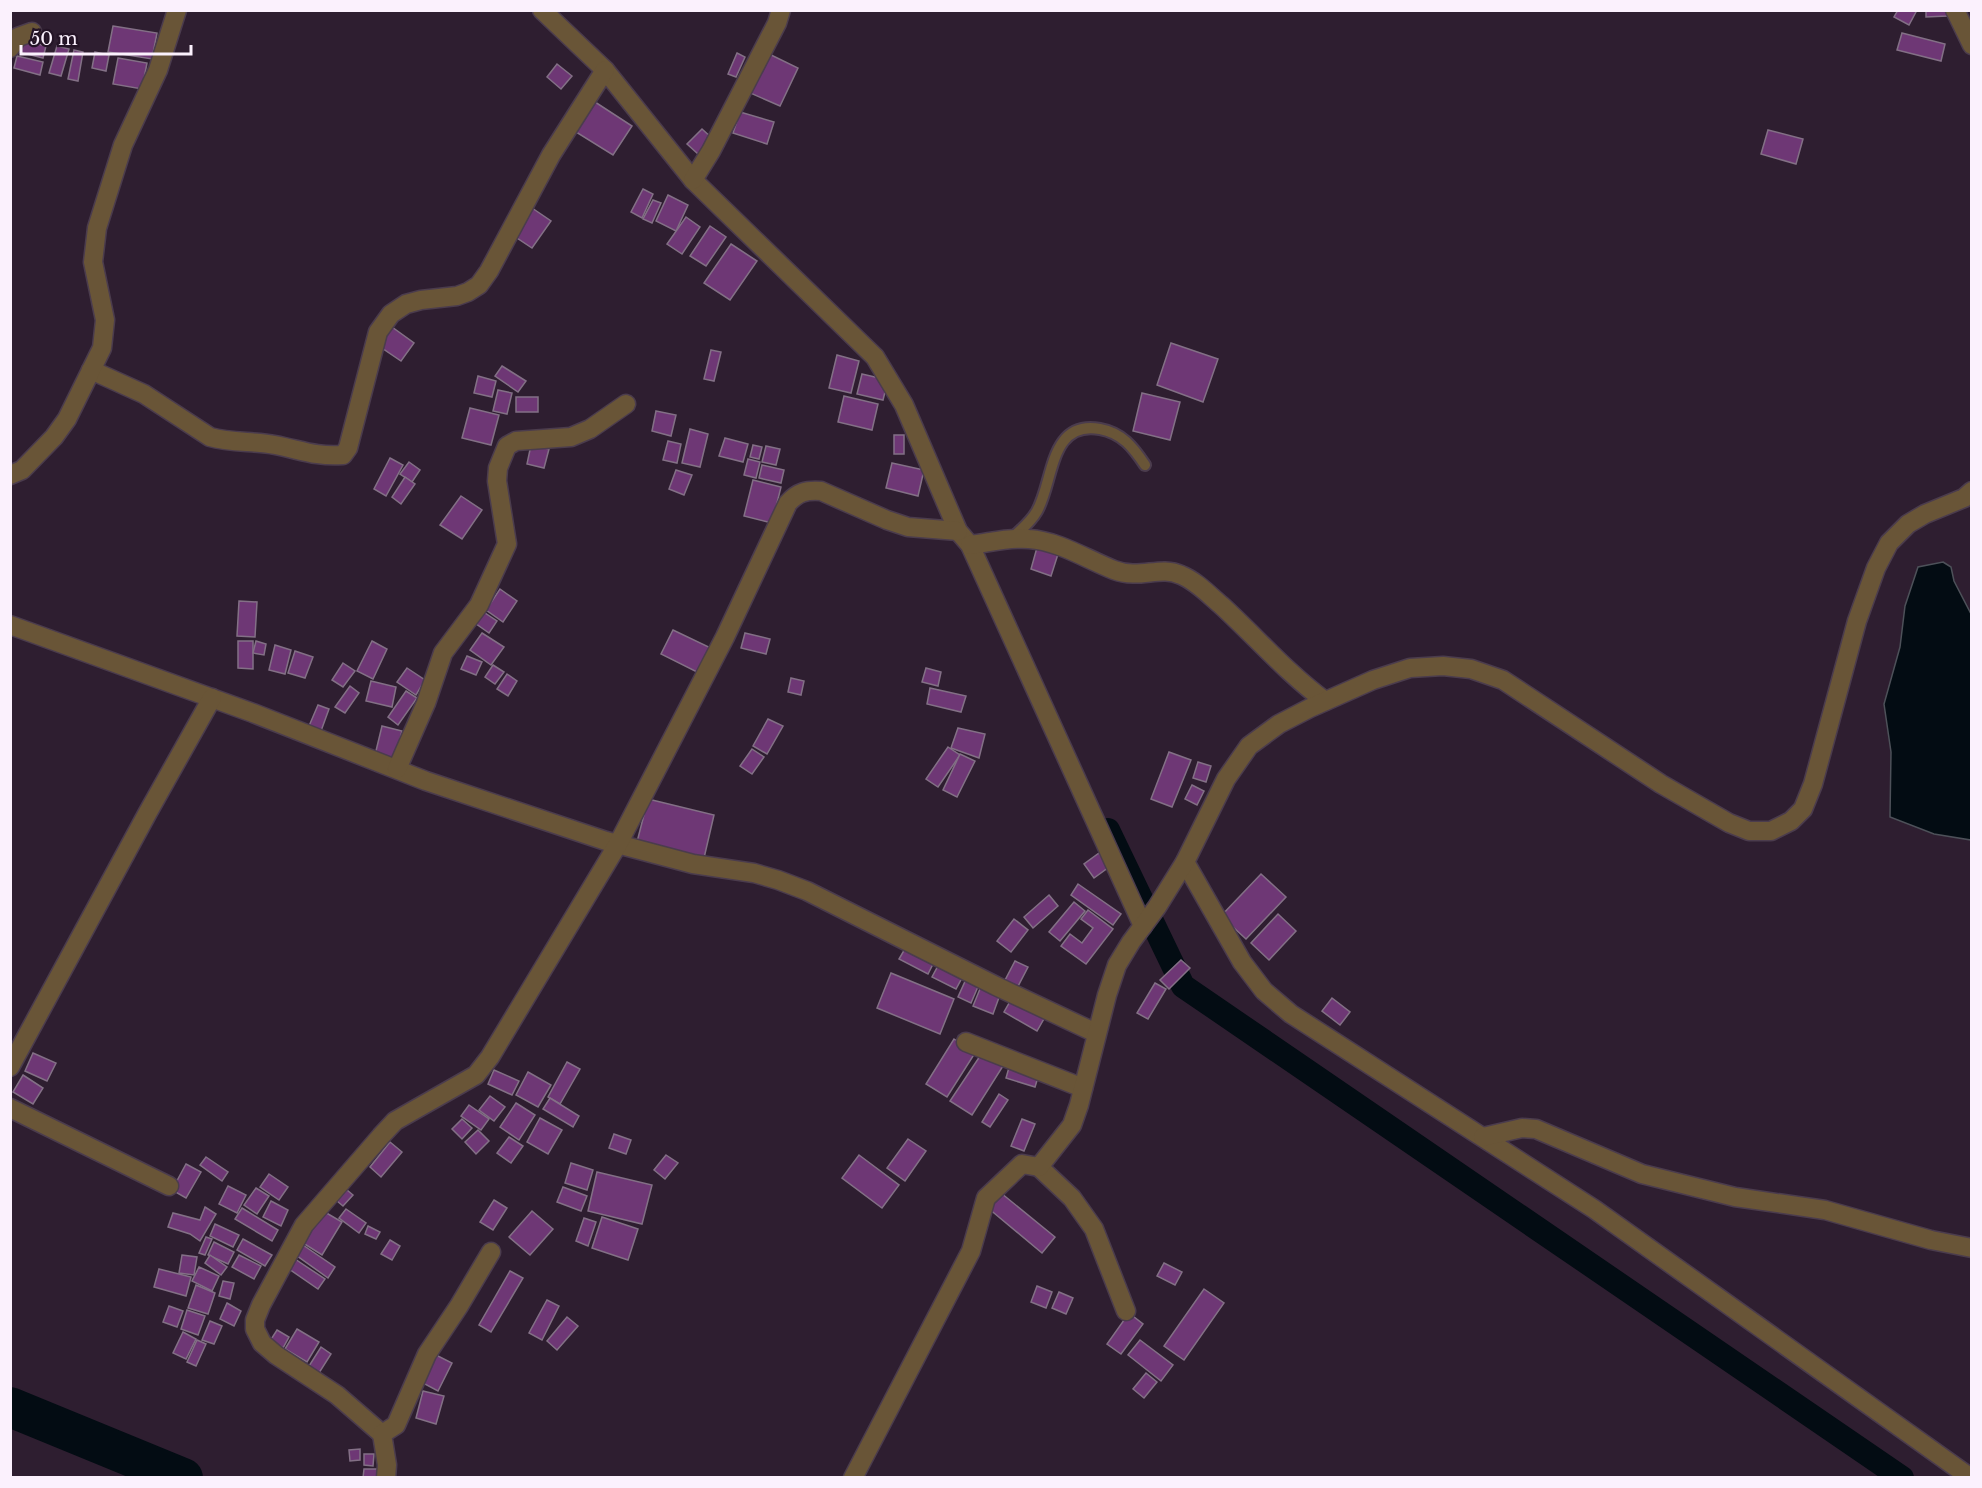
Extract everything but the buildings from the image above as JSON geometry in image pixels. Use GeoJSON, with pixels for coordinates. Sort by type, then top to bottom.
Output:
{"type":"FeatureCollection","features":[{"type":"Feature","properties":{"kind":"street"},"geometry":{"type":"LineString","coordinates":[[10,475],[22,470],[54,437],[67,419],[102,348],[105,320],[93,262],[97,228],[123,145],[158,70],[177,10]]}},
{"type":"Feature","properties":{"kind":"street"},"geometry":{"type":"LineString","coordinates":[[542,10],[605,70],[696,175],[874,357],[904,405],[969,540],[1143,926]]}},
{"type":"Feature","properties":{"kind":"street"},"geometry":{"type":"LineString","coordinates":[[696,175],[711,151],[777,23],[781,10]]}},
{"type":"Feature","properties":{"kind":"street"},"geometry":{"type":"LineString","coordinates":[[1955,10],[1971,45]]}},
{"type":"Feature","properties":{"kind":"street"},"geometry":{"type":"LineString","coordinates":[[10,48],[18,37],[32,32]]}},
{"type":"Feature","properties":{"kind":"street"},"geometry":{"type":"LineString","coordinates":[[91,370],[144,394],[210,437],[276,445],[315,455],[343,455],[348,448],[378,332],[391,314],[406,304],[457,296],[479,285],[489,271],[551,155],[605,70]]}},
{"type":"Feature","properties":{"kind":"street"},"geometry":{"type":"LineString","coordinates":[[397,769],[426,703],[443,652],[479,605],[507,544],[497,481],[498,468],[507,446],[516,441],[572,437],[590,429],[626,404]]}},
{"type":"Feature","properties":{"kind":"street"},"geometry":{"type":"LineString","coordinates":[[386,1478],[387,1465],[382,1434],[337,1395],[276,1355],[262,1343],[255,1329],[255,1320],[261,1305],[304,1225],[381,1136],[395,1121],[476,1075],[490,1057],[618,844],[725,637],[788,503],[796,494],[810,490],[821,491],[908,527],[969,540],[1030,539],[1046,542],[1091,558],[1115,570],[1131,574],[1140,575],[1164,571],[1183,575],[1246,627],[1300,682],[1325,701]]}},
{"type":"Feature","properties":{"kind":"street"},"geometry":{"type":"LineString","coordinates":[[1039,1167],[1072,1125],[1096,1033],[1117,965],[1181,868],[1226,779],[1249,746],[1279,724],[1373,680],[1410,668],[1443,666],[1471,669],[1503,680],[1660,784],[1729,823],[1749,831],[1771,831],[1791,821],[1803,809],[1813,784],[1857,621],[1876,568],[1889,543],[1916,519],[1969,495]]}},
{"type":"Feature","properties":{"kind":"street"},"geometry":{"type":"LineString","coordinates":[[10,625],[212,698],[397,769],[618,844],[693,864],[754,873],[778,880],[807,891],[996,986],[1096,1033]]}},
{"type":"Feature","properties":{"kind":"street"},"geometry":{"type":"LineString","coordinates":[[10,1067],[212,698]]}},
{"type":"Feature","properties":{"kind":"street"},"geometry":{"type":"LineString","coordinates":[[1181,868],[1242,962],[1264,991],[1291,1014],[1594,1209],[1971,1478]]}},
{"type":"Feature","properties":{"kind":"street"},"geometry":{"type":"LineString","coordinates":[[966,1042],[1083,1088]]}},
{"type":"Feature","properties":{"kind":"street"},"geometry":{"type":"LineString","coordinates":[[10,1108],[169,1185]]}},
{"type":"Feature","properties":{"kind":"street"},"geometry":{"type":"LineString","coordinates":[[1483,1137],[1522,1128],[1536,1129],[1642,1174],[1735,1197],[1825,1210],[1931,1240],[1971,1248]]}},
{"type":"Feature","properties":{"kind":"street"},"geometry":{"type":"LineString","coordinates":[[853,1478],[971,1251],[986,1198],[1022,1164],[1039,1167],[1072,1198],[1094,1229],[1126,1311]]}},
{"type":"Feature","properties":{"kind":"street"},"geometry":{"type":"LineString","coordinates":[[382,1434],[396,1425],[428,1354],[491,1252]]}},
{"type":"Feature","properties":{"kind":"lane"},"geometry":{"type":"LineString","coordinates":[[1006,539],[1037,511],[1058,450],[1069,435],[1080,429],[1106,430],[1120,436],[1133,447],[1145,465]]}},
{"type":"Feature","properties":{"kind":"shaded area"},"geometry":{"type":"Polygon","coordinates":[[[1943,562],[1951,567],[1954,581],[1971,614],[1971,840],[1934,834],[1890,817],[1891,752],[1884,704],[1900,647],[1905,606],[1918,567],[1943,562]]]}},
{"type":"Feature","properties":{"kind":"waterway"},"geometry":{"type":"LineString","coordinates":[[1108,830],[1183,986],[1902,1478]]}},
{"type":"Feature","properties":{"kind":"waterway"},"geometry":{"type":"LineString","coordinates":[[10,1407],[183,1478]]}}]}
